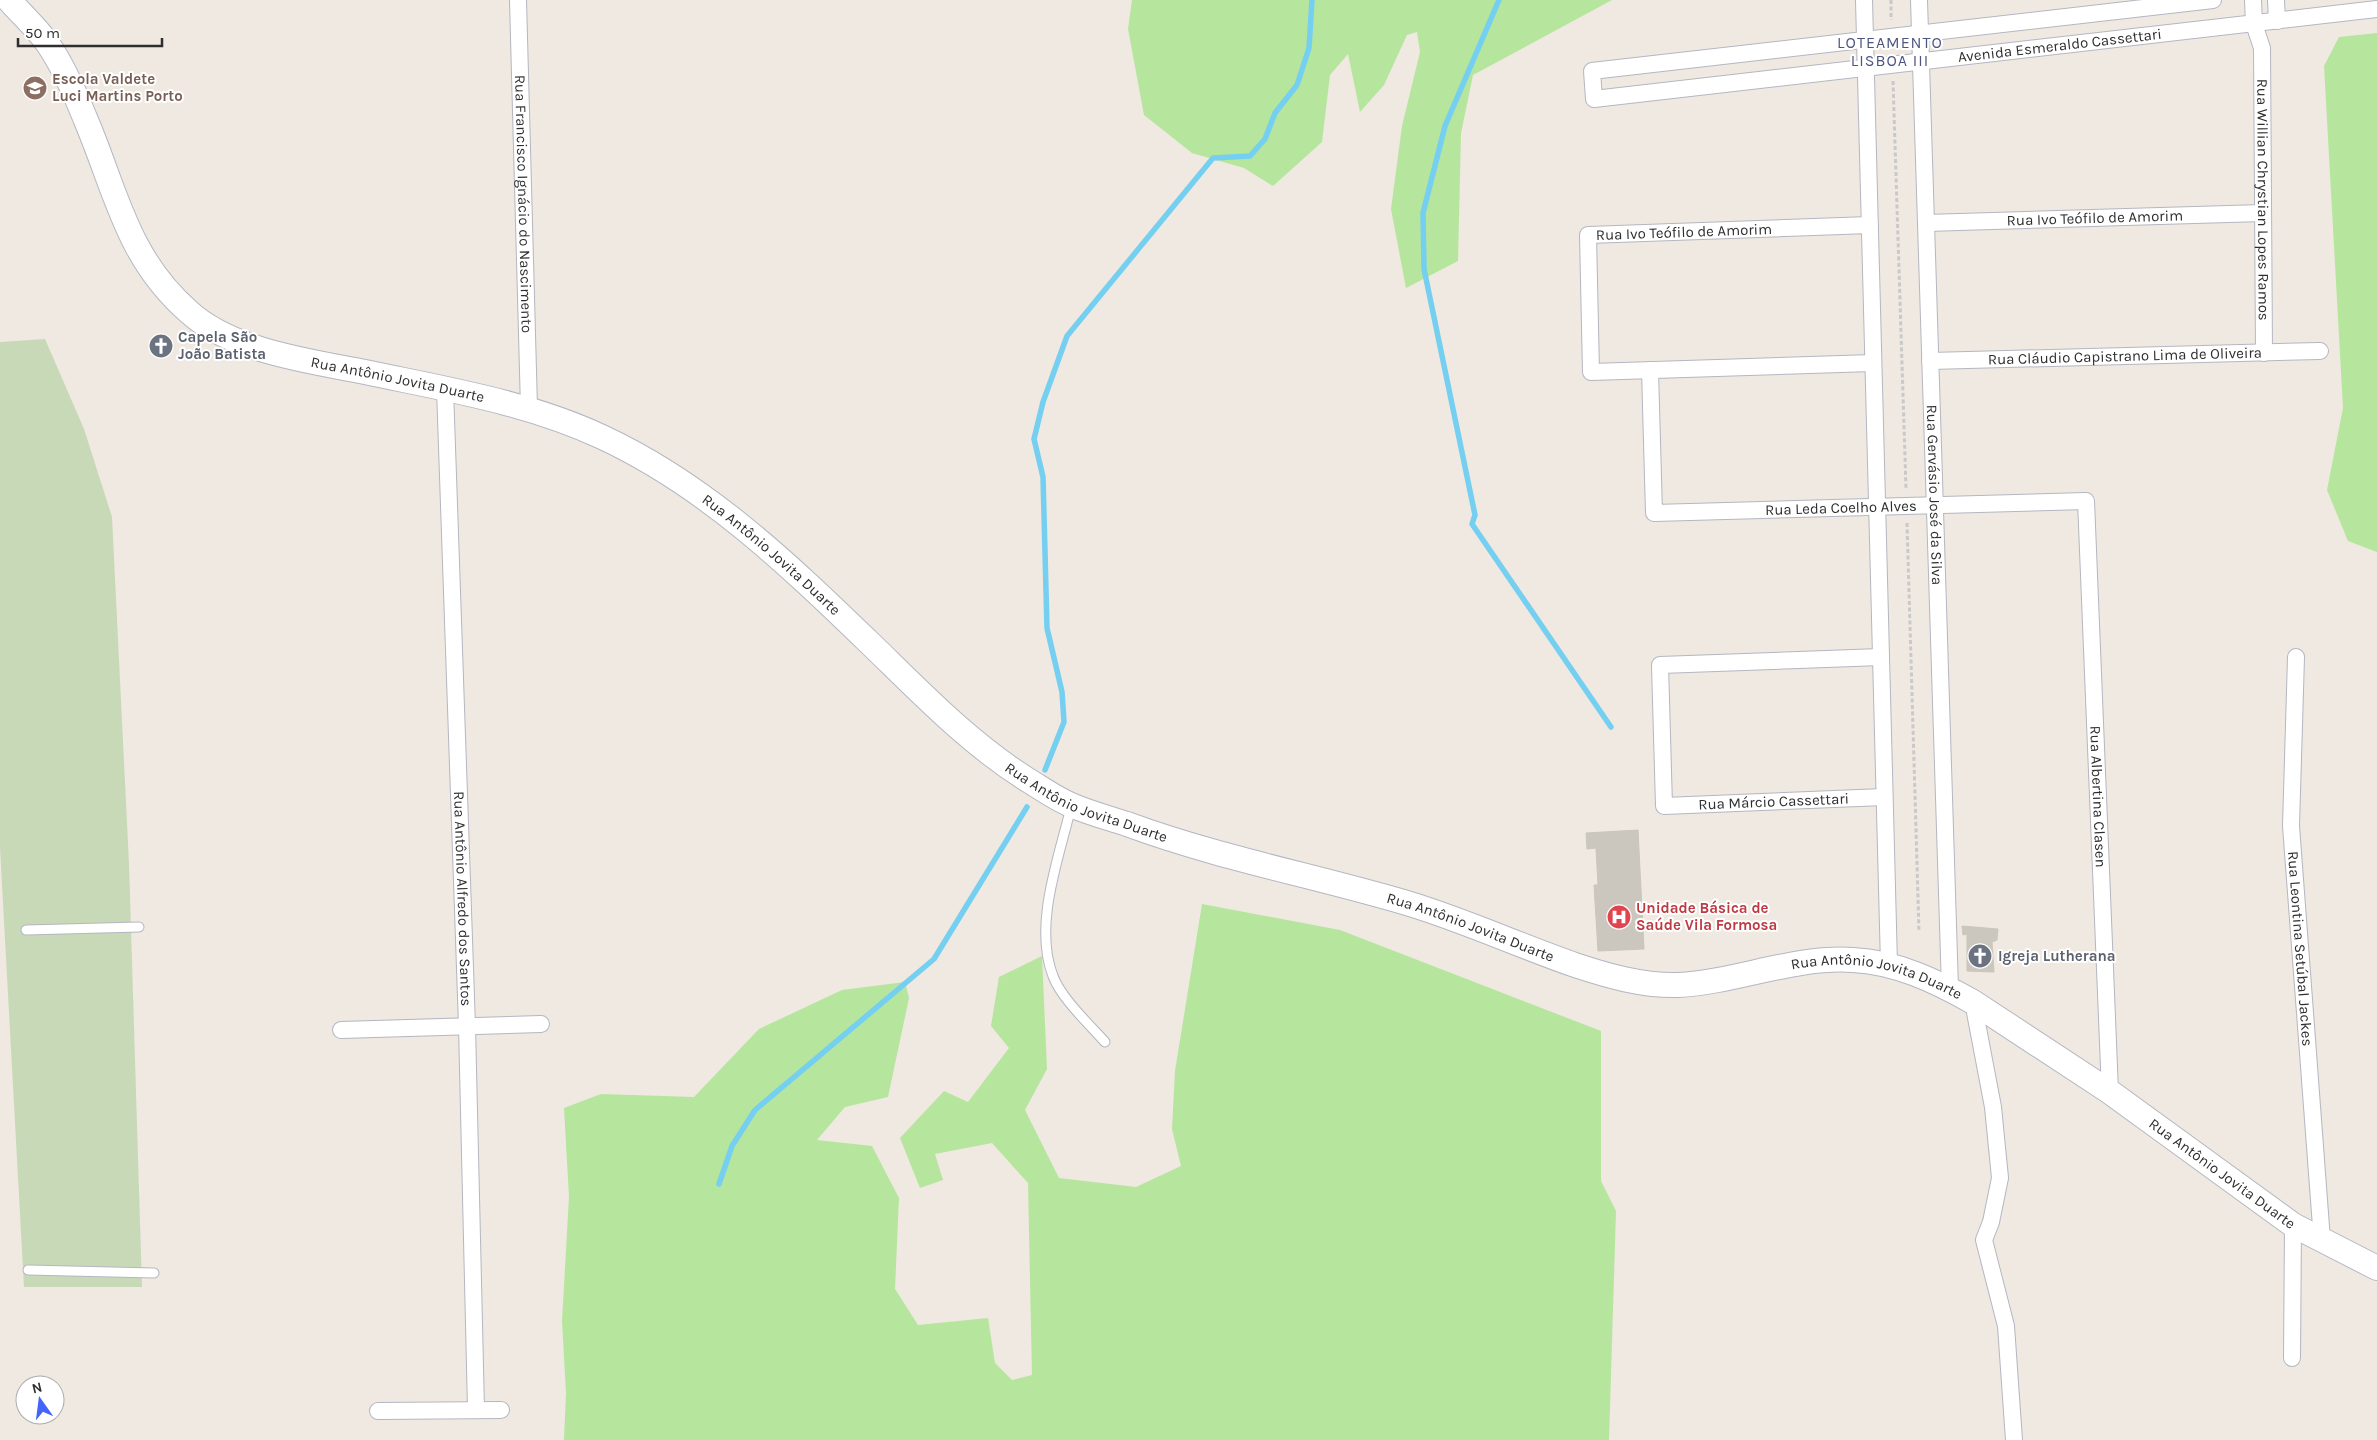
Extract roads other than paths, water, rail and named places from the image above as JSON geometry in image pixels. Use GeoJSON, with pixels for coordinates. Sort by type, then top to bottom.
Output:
{"type":"FeatureCollection","features":[{"type":"Feature","properties":{"kind":"main road","name":"Rua Antônio Jovita Duarte"},"geometry":{"type":"LineString","coordinates":[[17,2],[48,44],[80,107],[124,225],[135,245],[155,275],[185,309],[203,324],[268,350],[306,360],[529,408],[572,423],[610,440],[642,458],[730,516],[798,574],[958,728],[999,761],[1072,805],[1180,842],[1410,904],[1578,966],[1623,979],[1644,983],[1682,985],[1824,960],[1848,959],[1889,965],[1950,989],[1973,1002],[2110,1092],[2293,1225],[2377,1268]]}},
{"type":"Feature","properties":{"kind":"street","name":"Rua Francisco Ignácio do Nascimento"},"geometry":{"type":"LineString","coordinates":[[518,0],[529,408]]}},
{"type":"Feature","properties":{"kind":"street"},"geometry":{"type":"LineString","coordinates":[[1864,0],[1889,965]]}},
{"type":"Feature","properties":{"kind":"street","name":"Rua Gervásio José da Silva"},"geometry":{"type":"LineString","coordinates":[[1919,0],[1950,989]]}},
{"type":"Feature","properties":{"kind":"street","name":"Avenida Esmeraldo Cassettari"},"geometry":{"type":"LineString","coordinates":[[2214,0],[1592,71],[1594,99],[2377,9]]}},
{"type":"Feature","properties":{"kind":"street","name":"Rua Willian Chrystian Lopes Ramos"},"geometry":{"type":"LineString","coordinates":[[2253,0],[2254,24],[2262,48],[2264,353]]}},
{"type":"Feature","properties":{"kind":"street"},"geometry":{"type":"LineString","coordinates":[[2276,0],[2277,21]]}},
{"type":"Feature","properties":{"kind":"street","name":"Rua Willian Chrystian Lopes Ramos"},"geometry":{"type":"LineString","coordinates":[[2262,48],[2277,21]]}},
{"type":"Feature","properties":{"kind":"street","name":"Rua Ivo Teófilo de Amorim"},"geometry":{"type":"LineString","coordinates":[[1926,223],[2263,213]]}},
{"type":"Feature","properties":{"kind":"street","name":"Rua Ivo Teófilo de Amorim"},"geometry":{"type":"LineString","coordinates":[[1650,370],[1591,372],[1588,235],[1870,225]]}},
{"type":"Feature","properties":{"kind":"street","name":"Rua Cláudio Capistrano Lima de Oliveira"},"geometry":{"type":"LineString","coordinates":[[1930,361],[2320,352]]}},
{"type":"Feature","properties":{"kind":"street"},"geometry":{"type":"LineString","coordinates":[[1650,370],[1873,363]]}},
{"type":"Feature","properties":{"kind":"street","name":"Rua Leda Coelho Alves"},"geometry":{"type":"LineString","coordinates":[[1650,370],[1654,513],[2086,501]]}},
{"type":"Feature","properties":{"kind":"street","name":"Rua Antônio Alfredo dos Santos"},"geometry":{"type":"LineString","coordinates":[[445,389],[466,1026],[476,1409]]}},
{"type":"Feature","properties":{"kind":"street","name":"Rua Albertina Clasen"},"geometry":{"type":"LineString","coordinates":[[2086,501],[2110,1092]]}},
{"type":"Feature","properties":{"kind":"street","name":"Rua Márcio Cassettari"},"geometry":{"type":"LineString","coordinates":[[1881,657],[1660,665],[1664,806],[1884,797]]}},
{"type":"Feature","properties":{"kind":"street","name":"Rua Leontina Setúbal Jackes"},"geometry":{"type":"LineString","coordinates":[[2296,657],[2291,826],[2322,1240]]}},
{"type":"Feature","properties":{"kind":"street"},"geometry":{"type":"LineString","coordinates":[[1973,1002],[1993,1107],[2000,1178],[1992,1222],[1984,1240],[2006,1326],[2014,1440]]}},
{"type":"Feature","properties":{"kind":"street"},"geometry":{"type":"LineString","coordinates":[[341,1030],[540,1024]]}},
{"type":"Feature","properties":{"kind":"street"},"geometry":{"type":"LineString","coordinates":[[2292,1358],[2293,1225]]}},
{"type":"Feature","properties":{"kind":"street"},"geometry":{"type":"LineString","coordinates":[[378,1412],[501,1410]]}},
{"type":"Feature","properties":{"kind":"lane"},"geometry":{"type":"LineString","coordinates":[[1072,805],[1045,922],[1046,949],[1053,977],[1105,1042]]}},
{"type":"Feature","properties":{"kind":"lane"},"geometry":{"type":"LineString","coordinates":[[26,930],[139,928]]}},
{"type":"Feature","properties":{"kind":"lane"},"geometry":{"type":"LineString","coordinates":[[28,1270],[154,1273]]}},
{"type":"Feature","properties":{"kind":"waterway"},"geometry":{"type":"LineString","coordinates":[[1045,770],[1064,722],[1062,692],[1047,628],[1043,477],[1034,439],[1043,402],[1067,336],[1213,158],[1250,156],[1265,139],[1275,113],[1297,85],[1309,48],[1312,0]]}},
{"type":"Feature","properties":{"kind":"waterway"},"geometry":{"type":"LineString","coordinates":[[1499,0],[1445,126],[1423,213],[1424,269],[1475,515],[1472,524],[1611,727]]}},
{"type":"Feature","properties":{"kind":"waterway"},"geometry":{"type":"LineString","coordinates":[[719,1184],[732,1146],[755,1110],[934,959],[1027,807]]}},
{"type":"Feature","properties":{"kind":"place","name":"Escola Valdete Luci Martins Porto"},"geometry":{"type":"Point","coordinates":[35,88]}},
{"type":"Feature","properties":{"kind":"place","name":"Capela São João Batista"},"geometry":{"type":"Point","coordinates":[161,346]}},
{"type":"Feature","properties":{"kind":"place","name":"Unidade Básica de Saúde Vila Formosa"},"geometry":{"type":"Point","coordinates":[1619,917]}},
{"type":"Feature","properties":{"kind":"place","name":"Igreja Lutherana"},"geometry":{"type":"Point","coordinates":[1980,956]}},
{"type":"Feature","properties":{"kind":"district","name":"LOTEAMENTO LISBOA III"},"geometry":{"type":"Point","coordinates":[1890,51]}}]}
